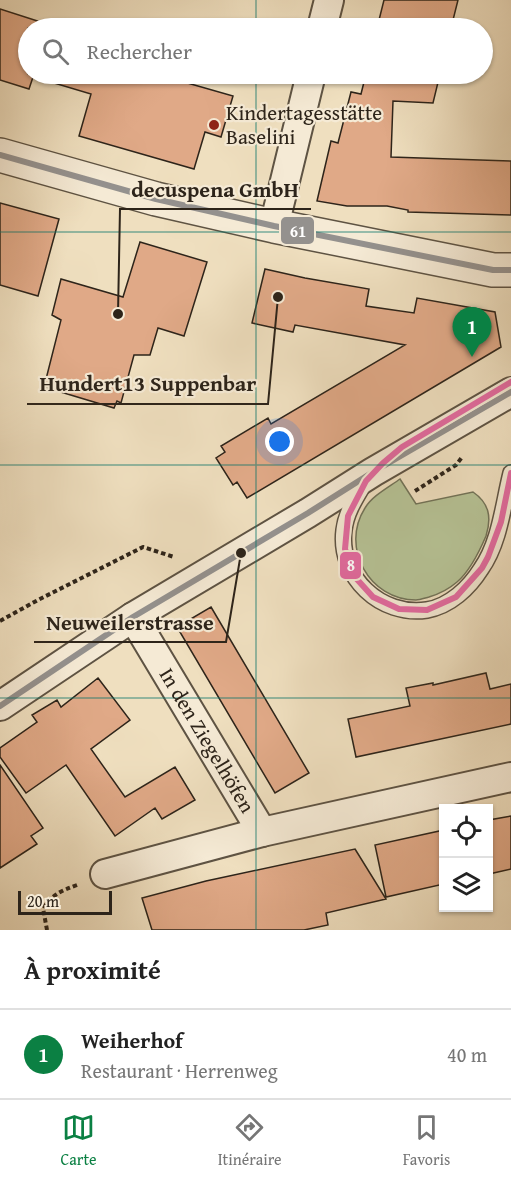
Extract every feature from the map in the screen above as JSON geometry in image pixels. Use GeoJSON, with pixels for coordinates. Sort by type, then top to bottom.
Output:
{"type":"FeatureCollection","features":[{"type":"Feature","properties":{"kind":"street"},"geometry":{"type":"LineString","coordinates":[[324,18],[329,0]]}},
{"type":"Feature","properties":{"kind":"street"},"geometry":{"type":"LineString","coordinates":[[274,226],[309,84]]}},
{"type":"Feature","properties":{"kind":"street"},"geometry":{"type":"LineString","coordinates":[[0,155],[156,199],[274,226],[493,270],[511,270]]}},
{"type":"Feature","properties":{"kind":"street"},"geometry":{"type":"LineString","coordinates":[[0,706],[133,618],[373,472],[511,392]]}},
{"type":"Feature","properties":{"kind":"street","name":"In den Ziegelhöfen"},"geometry":{"type":"LineString","coordinates":[[133,618],[262,832]]}},
{"type":"Feature","properties":{"kind":"street","name":"In den Ziegelhöfen"},"geometry":{"type":"LineString","coordinates":[[105,874],[262,832],[511,777]]}},
{"type":"Feature","properties":{"kind":"lane"},"geometry":{"type":"LineString","coordinates":[[373,472],[352,504],[346,520],[344,546],[349,567],[368,594],[400,610],[413,611],[427,610],[448,603],[466,588],[482,568],[492,548],[511,473]]}},
{"type":"Feature","properties":{"kind":"path"},"geometry":{"type":"LineString","coordinates":[[0,621],[143,547],[213,570]]}},
{"type":"Feature","properties":{"kind":"path"},"geometry":{"type":"LineString","coordinates":[[47,930],[43,908],[51,898],[60,891],[105,874]]}},
{"type":"Feature","properties":{"kind":"green space"},"geometry":{"type":"Polygon","coordinates":[[[400,479],[416,504],[473,492],[483,501],[489,517],[484,542],[466,573],[444,591],[419,600],[399,598],[385,591],[364,569],[358,554],[356,539],[358,523],[365,508],[376,496],[400,479]]]}},
{"type":"Feature","properties":{"kind":"building"},"geometry":{"type":"Polygon","coordinates":[[[384,0],[458,0],[454,18],[380,18],[384,0]]]}},
{"type":"Feature","properties":{"kind":"building"},"geometry":{"type":"Polygon","coordinates":[[[0,9],[28,18],[18,18],[18,84],[31,84],[29,89],[0,80],[0,9]]]}},
{"type":"Feature","properties":{"kind":"building"},"geometry":{"type":"Polygon","coordinates":[[[57,84],[191,84],[233,96],[221,137],[205,132],[194,169],[79,136],[91,94],[57,84]]]}},
{"type":"Feature","properties":{"kind":"building"},"geometry":{"type":"Polygon","coordinates":[[[364,84],[438,84],[433,103],[393,101],[391,157],[511,161],[511,215],[408,212],[408,210],[387,206],[347,206],[317,201],[331,141],[338,143],[351,92],[361,94],[364,84]]]}},
{"type":"Feature","properties":{"kind":"building"},"geometry":{"type":"Polygon","coordinates":[[[0,203],[59,219],[38,296],[0,285],[0,203]]]}},
{"type":"Feature","properties":{"kind":"building"},"geometry":{"type":"Polygon","coordinates":[[[140,242],[207,262],[184,336],[158,328],[150,355],[134,355],[121,403],[117,401],[114,408],[44,387],[61,320],[52,315],[61,279],[123,297],[140,242]]]}},
{"type":"Feature","properties":{"kind":"building"},"geometry":{"type":"Polygon","coordinates":[[[265,269],[369,289],[366,306],[414,313],[417,298],[495,312],[501,347],[247,498],[237,482],[233,485],[216,458],[225,452],[221,446],[268,418],[271,424],[405,345],[295,325],[293,332],[252,323],[265,269]]]}},
{"type":"Feature","properties":{"kind":"building"},"geometry":{"type":"Polygon","coordinates":[[[211,607],[309,773],[275,793],[177,627],[211,607]]]}},
{"type":"Feature","properties":{"kind":"building"},"geometry":{"type":"Polygon","coordinates":[[[486,673],[490,689],[511,684],[511,724],[356,757],[348,719],[410,706],[406,688],[433,683],[433,685],[486,673]]]}},
{"type":"Feature","properties":{"kind":"building"},"geometry":{"type":"Polygon","coordinates":[[[98,678],[130,720],[91,749],[125,797],[175,767],[195,800],[162,819],[155,808],[115,836],[66,765],[26,793],[0,757],[0,748],[37,722],[32,715],[57,700],[61,707],[98,678]]]}},
{"type":"Feature","properties":{"kind":"building"},"geometry":{"type":"Polygon","coordinates":[[[0,765],[43,828],[31,836],[37,844],[0,868],[0,765]]]}},
{"type":"Feature","properties":{"kind":"building"},"geometry":{"type":"Polygon","coordinates":[[[511,816],[511,869],[493,873],[493,858],[493,819],[511,816]]]}},
{"type":"Feature","properties":{"kind":"building"},"geometry":{"type":"Polygon","coordinates":[[[439,831],[439,885],[386,897],[375,845],[439,831]]]}},
{"type":"Feature","properties":{"kind":"building"},"geometry":{"type":"Polygon","coordinates":[[[355,849],[386,899],[326,913],[328,925],[304,930],[152,930],[142,898],[206,881],[355,849]]]}},
{"type":"Feature","properties":{"kind":"transit line","name":"61"},"geometry":{"type":"LineString","coordinates":[[0,155],[156,199],[274,226],[493,270],[511,270]]}},
{"type":"Feature","properties":{"kind":"transit line","name":"8"},"geometry":{"type":"LineString","coordinates":[[511,382],[402,447],[366,481],[348,516],[345,549],[354,576],[373,597],[399,609],[427,610],[456,597],[482,568],[488,557],[501,522],[511,473]]}},
{"type":"Feature","properties":{"kind":"transit line","name":"61"},"geometry":{"type":"LineString","coordinates":[[0,706],[133,617],[373,472],[511,392]]}},
{"type":"Feature","properties":{"kind":"place","name":"Kindertagesstätte Baselini"},"geometry":{"type":"Point","coordinates":[214,125]}},
{"type":"Feature","properties":{"kind":"place","name":"Hundert13 Suppenbar"},"geometry":{"type":"Point","coordinates":[278,297]}},
{"type":"Feature","properties":{"kind":"place","name":"decuspena GmbH"},"geometry":{"type":"Point","coordinates":[118,314]}},
{"type":"Feature","properties":{"kind":"place","name":"Weiherhof"},"geometry":{"type":"Point","coordinates":[472,357]}},
{"type":"Feature","properties":{"kind":"place","name":"Neuweilerstrasse"},"geometry":{"type":"Point","coordinates":[241,553]}}]}
